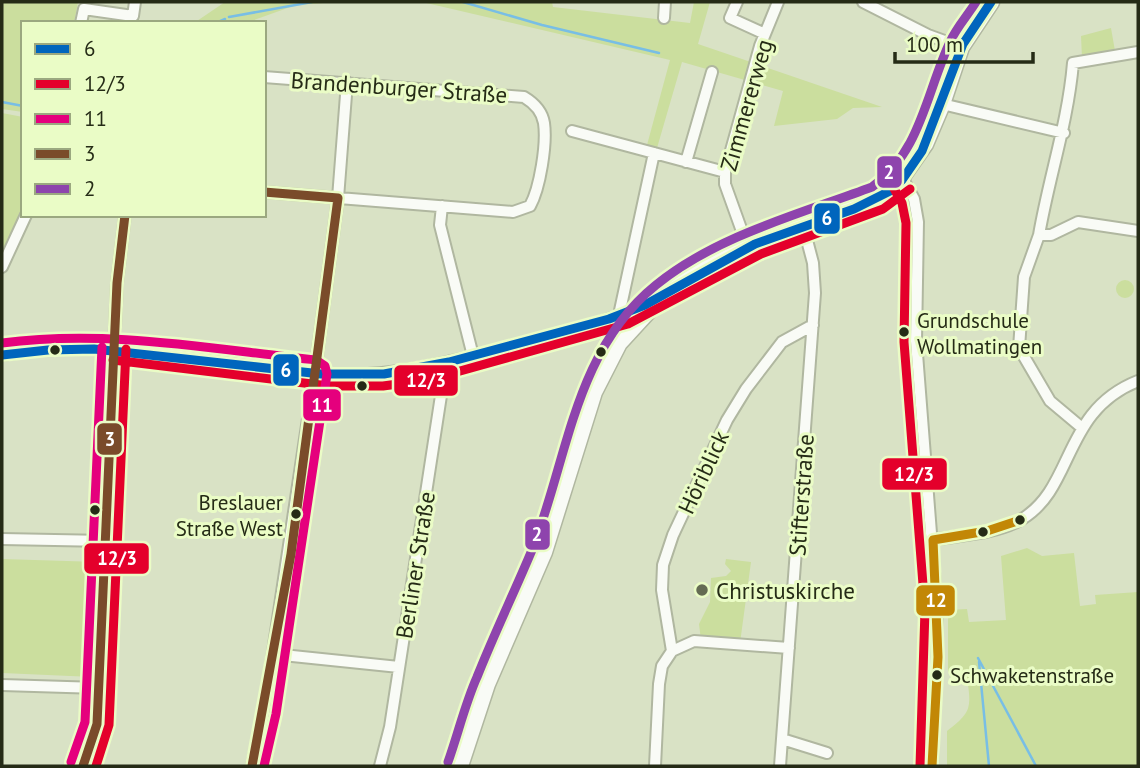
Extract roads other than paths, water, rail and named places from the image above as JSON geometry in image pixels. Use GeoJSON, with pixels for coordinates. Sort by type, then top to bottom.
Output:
{"type":"FeatureCollection","features":[{"type":"Feature","properties":{"kind":"main road"},"geometry":{"type":"LineString","coordinates":[[460,766],[486,684],[544,552],[594,392],[619,343],[663,295],[747,248],[878,198],[903,179],[925,144],[961,47],[991,2]]}},
{"type":"Feature","properties":{"kind":"street"},"geometry":{"type":"LineString","coordinates":[[84,5],[132,16],[135,2]]}},
{"type":"Feature","properties":{"kind":"street"},"geometry":{"type":"LineString","coordinates":[[664,19],[665,2]]}},
{"type":"Feature","properties":{"kind":"street"},"geometry":{"type":"LineString","coordinates":[[737,2],[730,18],[765,34]]}},
{"type":"Feature","properties":{"kind":"street","name":"Zimmererweg"},"geometry":{"type":"LineString","coordinates":[[747,248],[724,184],[724,172],[765,34],[779,2]]}},
{"type":"Feature","properties":{"kind":"street"},"geometry":{"type":"LineString","coordinates":[[863,2],[928,35],[961,47]]}},
{"type":"Feature","properties":{"kind":"street"},"geometry":{"type":"LineString","coordinates":[[1081,427],[1050,401],[1019,348],[1024,277],[1039,235],[1048,183],[1064,133],[1073,63],[1138,52]]}},
{"type":"Feature","properties":{"kind":"street"},"geometry":{"type":"LineString","coordinates":[[686,162],[712,72]]}},
{"type":"Feature","properties":{"kind":"street","name":"Brandenburger Straße"},"geometry":{"type":"LineString","coordinates":[[266,77],[524,97],[537,106],[544,126],[539,191],[530,206],[513,212],[266,192]]}},
{"type":"Feature","properties":{"kind":"street"},"geometry":{"type":"LineString","coordinates":[[252,766],[273,654],[315,372],[338,198],[347,82]]}},
{"type":"Feature","properties":{"kind":"street"},"geometry":{"type":"LineString","coordinates":[[942,104],[1064,133]]}},
{"type":"Feature","properties":{"kind":"street"},"geometry":{"type":"LineString","coordinates":[[572,131],[724,172]]}},
{"type":"Feature","properties":{"kind":"street"},"geometry":{"type":"LineString","coordinates":[[619,315],[654,153]]}},
{"type":"Feature","properties":{"kind":"street"},"geometry":{"type":"LineString","coordinates":[[903,179],[914,199],[918,222],[916,341],[933,540],[938,657],[932,766]]}},
{"type":"Feature","properties":{"kind":"street"},"geometry":{"type":"LineString","coordinates":[[442,206],[440,225],[452,283],[459,296],[473,356]]}},
{"type":"Feature","properties":{"kind":"street"},"geometry":{"type":"LineString","coordinates":[[2,267],[25,217]]}},
{"type":"Feature","properties":{"kind":"street"},"geometry":{"type":"LineString","coordinates":[[83,766],[97,724],[114,348],[125,217]]}},
{"type":"Feature","properties":{"kind":"street"},"geometry":{"type":"LineString","coordinates":[[1039,235],[1051,235],[1078,222],[1138,231]]}},
{"type":"Feature","properties":{"kind":"street","name":"Stifterstraße"},"geometry":{"type":"LineString","coordinates":[[780,766],[813,324],[813,263],[803,225]]}},
{"type":"Feature","properties":{"kind":"street"},"geometry":{"type":"LineString","coordinates":[[2,355],[54,348],[114,348],[315,372],[383,374],[446,363],[619,315],[663,295]]}},
{"type":"Feature","properties":{"kind":"street","name":"Höriblick"},"geometry":{"type":"LineString","coordinates":[[672,651],[662,590],[663,565],[673,535],[727,420],[746,389],[782,342],[813,324]]}},
{"type":"Feature","properties":{"kind":"street","name":"Berliner Straße"},"geometry":{"type":"LineString","coordinates":[[380,766],[399,667],[446,363]]}},
{"type":"Feature","properties":{"kind":"street"},"geometry":{"type":"LineString","coordinates":[[933,540],[987,531],[1020,520],[1033,511],[1047,493],[1081,427],[1105,399],[1138,381]]}},
{"type":"Feature","properties":{"kind":"street"},"geometry":{"type":"LineString","coordinates":[[2,539],[107,541]]}},
{"type":"Feature","properties":{"kind":"street"},"geometry":{"type":"LineString","coordinates":[[655,766],[659,684],[662,666],[672,651],[694,641],[789,648]]}},
{"type":"Feature","properties":{"kind":"street"},"geometry":{"type":"LineString","coordinates":[[273,654],[399,667]]}},
{"type":"Feature","properties":{"kind":"street"},"geometry":{"type":"LineString","coordinates":[[2,685],[99,688]]}},
{"type":"Feature","properties":{"kind":"street"},"geometry":{"type":"LineString","coordinates":[[782,739],[827,754]]}},
{"type":"Feature","properties":{"kind":"waterway"},"geometry":{"type":"LineString","coordinates":[[229,17],[312,2]]}},
{"type":"Feature","properties":{"kind":"waterway"},"geometry":{"type":"LineString","coordinates":[[463,2],[542,25],[659,53]]}},
{"type":"Feature","properties":{"kind":"waterway"},"geometry":{"type":"LineString","coordinates":[[220,21],[225,19]]}},
{"type":"Feature","properties":{"kind":"waterway"},"geometry":{"type":"LineString","coordinates":[[2,102],[21,106]]}},
{"type":"Feature","properties":{"kind":"waterway"},"geometry":{"type":"LineString","coordinates":[[978,658],[1036,766]]}},
{"type":"Feature","properties":{"kind":"waterway"},"geometry":{"type":"LineString","coordinates":[[979,662],[989,766]]}},
{"type":"Feature","properties":{"kind":"place","name":"Grundschule Wollmatingen"},"geometry":{"type":"Point","coordinates":[904,332]}},
{"type":"Feature","properties":{"kind":"place","name":"Breslauer Straße West"},"geometry":{"type":"Point","coordinates":[296,514]}},
{"type":"Feature","properties":{"kind":"place","name":"Christuskirche"},"geometry":{"type":"Point","coordinates":[702,590]}},
{"type":"Feature","properties":{"kind":"place","name":"Schwaketenstraße"},"geometry":{"type":"Point","coordinates":[937,675]}}]}
